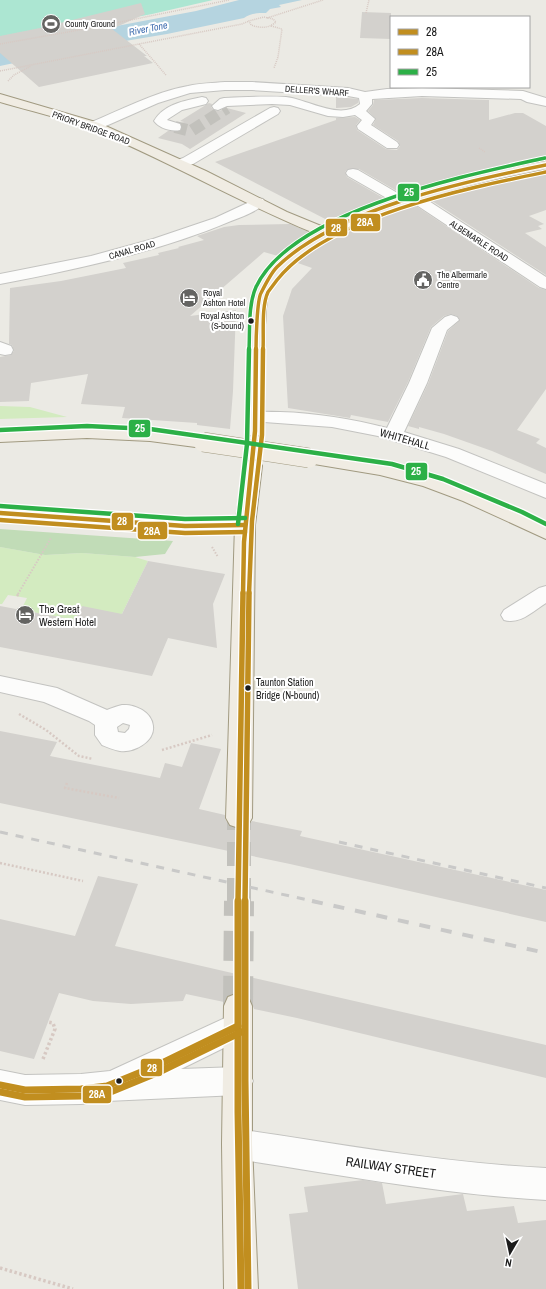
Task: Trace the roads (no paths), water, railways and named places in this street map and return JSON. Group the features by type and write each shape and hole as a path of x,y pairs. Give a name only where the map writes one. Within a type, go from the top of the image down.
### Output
{"main road":[{"name":"PRIORY BRIDGE ROAD","path":"0,98 94,126 180,164 282,215 326,233"},
{"path":"255,424 255,360 258,308 262,290 270,276 295,252 326,233 362,215 407,199 469,182 546,165"},
{"path":"0,437 87,433 150,436 203,442 391,471 440,485 519,518 546,532"},
{"path":"239,818 245,525 253,466"},
{"path":"238,1016 237,1144 241,1289"}],"street":[{"name":"DELLER'S WHARF","path":"94,126 154,100 178,92 202,88 252,86 348,92 365,96 387,93 422,92 523,95 531,99 546,102"},
{"path":"523,95 546,94"},
{"path":"175,127 166,125 160,121 163,115 203,100 230,98 294,102 319,112 332,114 357,111 364,108 366,104 365,96"},
{"path":"256,100 227,108 224,102 256,100"},
{"path":"180,164 274,111"},
{"path":"357,111 369,119 362,126 392,145"},
{"path":"205,136 222,141"},
{"name":"ALBEMARLE ROAD","path":"353,173 407,199 546,284"},
{"name":"CANAL ROAD","path":"0,279 97,260 142,247 226,219 258,202"},
{"path":"393,435 418,383 440,328 451,320"},
{"name":"WHITEHALL","path":"255,424 307,419 344,424 393,435 480,463 546,492"},
{"path":"0,513 61,516 184,526 245,525"},
{"path":"512,615 546,593"},
{"path":"0,684 49,694 97,715 108,722"},
{"path":"107,1086 156,1066 238,1016"},
{"path":"0,1085 25,1090 81,1089 107,1086 238,1081"},
{"name":"RAILWAY STREET","path":"237,1144 426,1173 511,1183 546,1184"}],"water":[{"name":"River Tone","path":"239,0 302,0 279,5 281,7 270,9 266,13 251,14 244,18 167,34 89,47 0,66 0,48 196,11"}],"tunnel":[{"path":"175,127 191,131 227,108"},
{"path":"239,818 239,901"},
{"path":"238,1006 239,901"}],"railway":[{"path":"0,832 317,902"},
{"path":"339,842 546,888"},
{"path":"312,901 546,953"}],"place":[{"name":"County Ground","path":"51,24"},
{"name":"The Albermarle Centre","path":"423,280"},
{"name":"Royal Ashton Hotel","path":"189,298"},
{"name":"Royal Ashton (S-bound)","path":"251,321"},
{"name":"The Great Western Hotel","path":"25,615"},
{"name":"Taunton Station Bridge (N-bound)","path":"248,688"}]}
